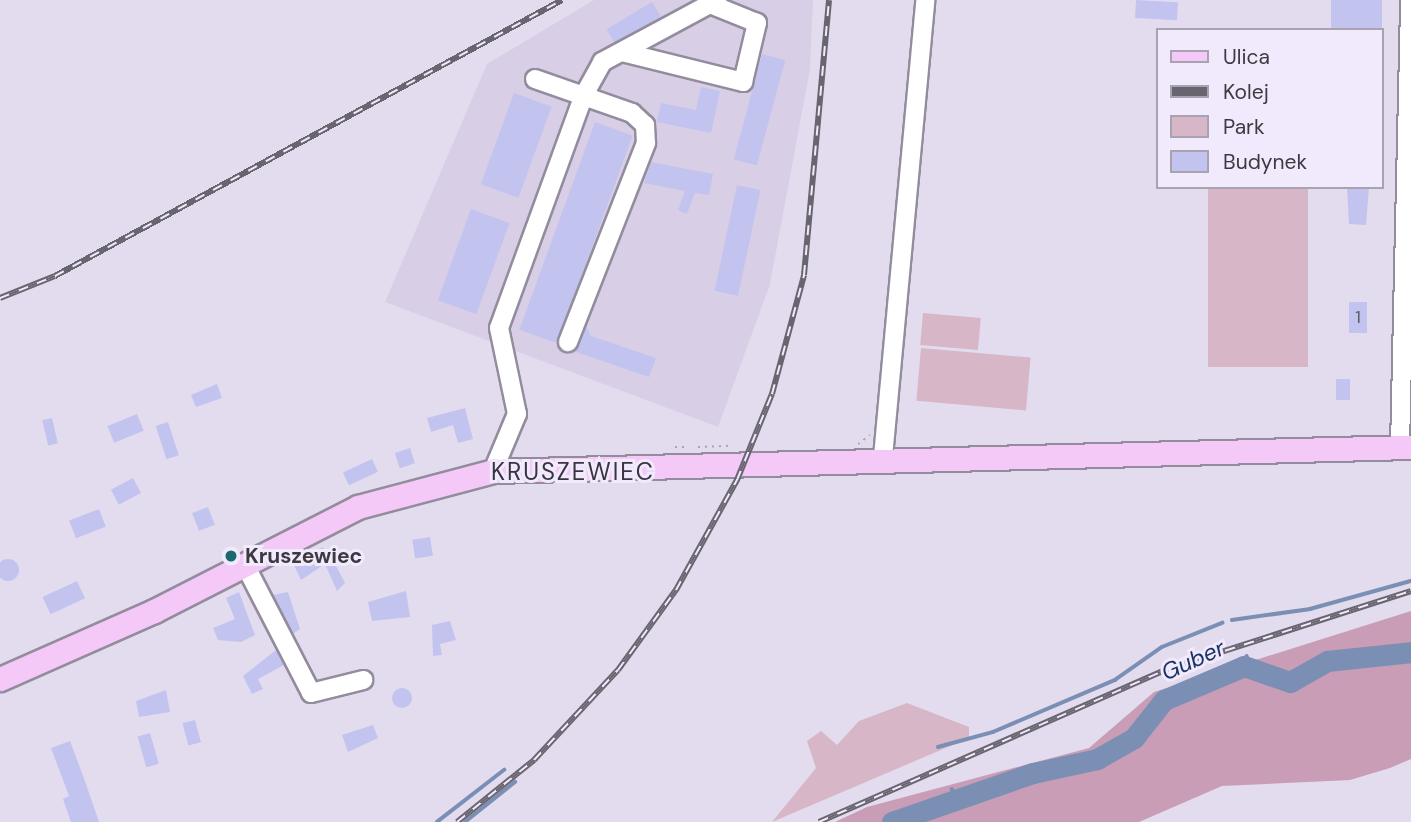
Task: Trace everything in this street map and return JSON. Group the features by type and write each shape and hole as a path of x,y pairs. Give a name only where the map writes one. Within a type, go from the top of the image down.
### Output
{"main road":[{"path":"0,678 390,495 493,471 883,457 1406,447"}],"street":[{"path":"883,457 925,0"},
{"path":"1406,447 1410,0"},
{"path":"493,471 517,414 499,328 584,95 602,62 716,3 757,23 743,82 622,52"},
{"path":"535,79 632,113 645,125 646,143 568,342"},
{"path":"244,563 311,693 363,680"}],"path":[{"path":"847,446 872,434 876,423"},
{"path":"675,447 742,449"}],"shaded area":[{"path":"594,0 813,0 810,69 770,284 718,427 385,302 487,64"},
{"path":"1411,611 1411,759 1390,768 1350,780 1222,786 1139,822 835,822 867,807 1089,748 1154,692"}],"green space":[{"path":"1208,189 1308,189 1308,367 1208,367"},
{"path":"923,313 981,318 978,350 920,345"},
{"path":"921,348 1031,358 1026,410 916,401"},
{"path":"907,703 969,727 969,738 772,822 816,768 807,741 821,731 837,745 859,721"}],"building":[{"path":"1136,0 1178,2 1177,20 1135,18"},
{"path":"1331,0 1382,0 1382,28 1331,28"},
{"path":"652,2 661,17 615,44 607,29"},
{"path":"762,54 785,60 757,165 734,159"},
{"path":"701,87 720,91 711,133 657,122 661,103 696,110"},
{"path":"514,93 552,107 518,198 481,184"},
{"path":"595,122 633,136 557,343 519,330"},
{"path":"651,162 713,174 709,195 695,193 687,214 678,210 685,191 644,183"},
{"path":"737,185 760,190 738,296 715,291"},
{"path":"1347,189 1369,189 1366,225 1349,224"},
{"path":"471,209 510,223 476,314 438,300"},
{"path":"1349,302 1367,302 1367,333 1349,333"},
{"path":"586,326 591,336 656,358 649,377 576,352"},
{"path":"1336,379 1350,379 1350,400 1336,400"},
{"path":"217,384 222,398 196,407 191,395"},
{"path":"465,408 473,439 458,443 453,425 431,432 427,418"},
{"path":"137,414 144,431 114,443 107,426"},
{"path":"52,418 58,443 48,446 42,420"},
{"path":"168,422 179,455 166,459 156,426"},
{"path":"410,448 415,463 400,468 395,453"},
{"path":"372,459 378,472 349,485 343,473"},
{"path":"133,478 141,493 119,505 111,490"},
{"path":"208,507 215,525 199,531 192,513"},
{"path":"99,509 106,527 76,538 69,520"},
{"path":"430,537 433,556 415,559 412,540"},
{"path":"323,547 330,562 301,580 293,563"},
{"path":"8,559 16,562 16,578 8,581 0,578 0,562"},
{"path":"334,562 345,583 337,591 325,564"},
{"path":"77,581 85,598 51,614 43,597"},
{"path":"406,591 410,617 372,621 368,602"},
{"path":"239,592 255,635 241,642 218,640 213,628 235,619 226,598"},
{"path":"288,592 300,629 293,634 273,595"},
{"path":"450,621 456,640 440,644 442,655 433,656 432,625"},
{"path":"276,650 284,665 258,679 263,689 252,694 243,676"},
{"path":"402,688 409,691 412,698 409,705 402,708 395,705 392,698 395,691"},
{"path":"166,690 170,712 139,717 136,701"},
{"path":"195,720 201,742 188,746 182,723"},
{"path":"373,725 378,738 348,752 342,735"},
{"path":"150,733 159,764 146,767 138,737"},
{"path":"70,741 99,822 71,822 63,799 69,796 51,748"}],"waterway":[{"path":"1232,620 1310,609 1411,581"},
{"path":"938,747 993,732 1115,680 1162,647 1222,623"},
{"name":"Guber","path":"892,822 1033,773 1097,759 1134,738 1164,700 1244,666 1290,682 1327,661 1411,652"},
{"path":"1247,656 1250,666"},
{"path":"437,822 504,770"},
{"path":"465,822 515,782"},
{"path":"952,789 960,800"}],"railway":[{"path":"0,298 55,276 562,0"},
{"path":"457,822 534,760 618,670 676,590 737,480 772,394 804,275 829,0"},
{"path":"819,822 1168,669 1411,591"}],"place":[{"name":"Kruszewiec","path":"231,556"}],"district":[{"name":"KRUSZEWIEC","path":"573,472"}]}
